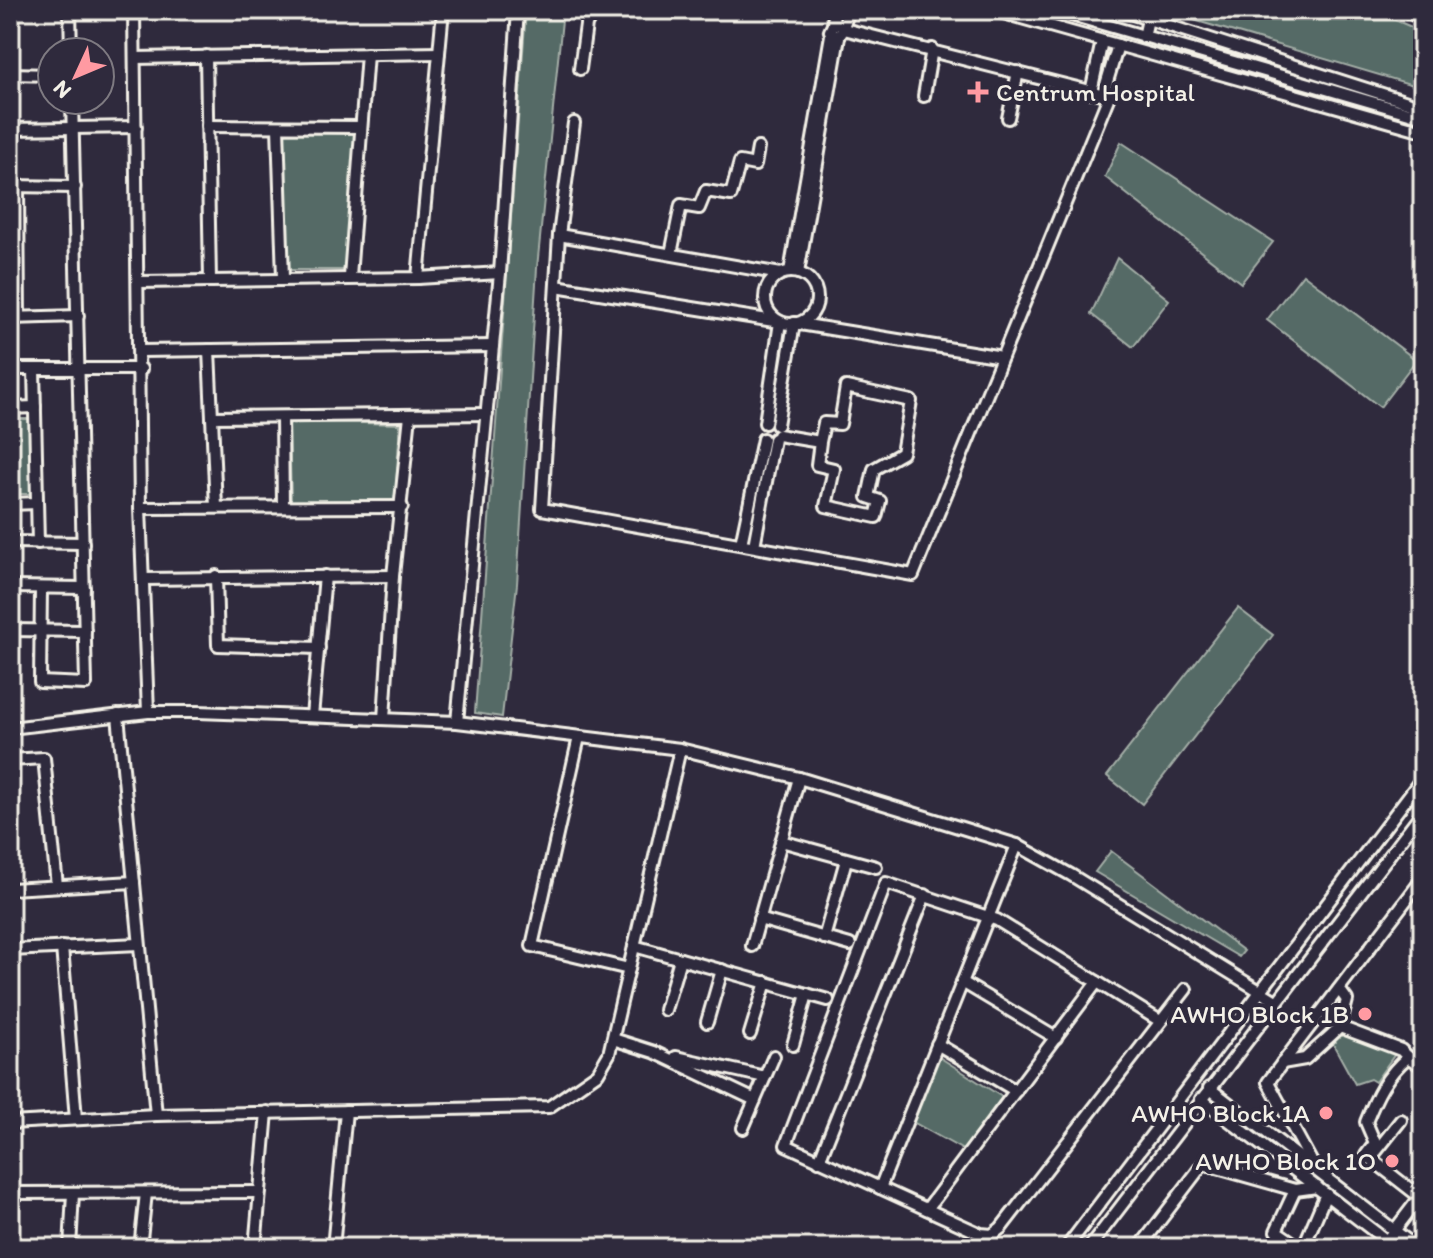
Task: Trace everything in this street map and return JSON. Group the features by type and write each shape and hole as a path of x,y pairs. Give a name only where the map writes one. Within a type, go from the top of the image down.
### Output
{"street":[{"path":"12,10 10,74 36,75"},
{"path":"70,10 71,36"},
{"path":"134,10 141,351 140,508 148,712"},
{"path":"418,278 443,10"},
{"path":"457,722 500,273 518,10"},
{"path":"580,69 586,25 594,10"},
{"path":"834,10 838,31"},
{"path":"780,322 768,310 765,294 768,286 790,273 838,31 849,10"},
{"path":"993,10 1423,131"},
{"path":"1054,10 1423,117"},
{"path":"1403,10 1423,19"},
{"path":"1122,29 1125,11 1149,14 1423,107"},
{"path":"1144,37 1149,14"},
{"path":"574,123 559,235 542,509 913,575 1109,96 932,49 838,31"},
{"path":"1091,92 1102,41"},
{"path":"1103,95 1118,45"},
{"path":"924,96 932,49"},
{"path":"135,58 439,53"},
{"path":"350,277 367,54"},
{"path":"206,56 210,280"},
{"path":"1008,118 1018,72"},
{"path":"41,588 40,682 86,684 73,116"},
{"path":"207,126 361,127"},
{"path":"10,129 136,127"},
{"path":"278,127 283,278"},
{"path":"671,254 681,205 699,208 706,191 731,195 740,162 755,165 758,148"},
{"path":"75,187 14,186 14,318 78,316"},
{"path":"559,235 790,273 813,283 817,301 810,316 794,323"},
{"path":"139,282 418,278 500,273"},
{"path":"556,286 1002,357"},
{"path":"780,322 765,423 760,430 820,442"},
{"path":"754,546 794,323"},
{"path":"141,351 493,346"},
{"path":"209,350 216,507"},
{"path":"10,369 141,369"},
{"path":"34,369 38,543"},
{"path":"846,387 911,401 902,453 874,469 868,497 880,501 876,517 826,506 834,469 817,465 820,442 824,423 840,424 846,387"},
{"path":"10,408 35,407"},
{"path":"212,417 487,414"},
{"path":"384,719 393,576 410,415"},
{"path":"282,417 283,507"},
{"path":"765,423 773,434"},
{"path":"741,544 773,434"},
{"path":"10,504 37,503"},
{"path":"140,508 402,507"},
{"path":"10,542 83,543"},
{"path":"216,576 218,645 319,648"},
{"path":"312,716 325,576"},
{"path":"145,579 393,576"},
{"path":"10,587 84,588"},
{"path":"10,630 85,631"},
{"path":"10,728 148,712 312,716 457,722 680,749 799,778 1017,845 1276,1001"},
{"path":"118,715 156,1115"},
{"path":"579,737 532,946 629,969"},
{"path":"10,1123 156,1115 549,1107 598,1073 609,1054 680,749"},
{"path":"10,760 44,758 57,886"},
{"path":"1066,1248 1423,777"},
{"path":"752,946 799,778"},
{"path":"1089,1248 1423,811"},
{"path":"781,841 876,867"},
{"path":"880,1188 1017,845"},
{"path":"824,938 846,860"},
{"path":"1316,1170 1268,1082 1423,878"},
{"path":"10,889 134,882"},
{"path":"1160,1021 988,917 891,882 883,886 785,1141 789,1147 819,1161 981,1234 992,1235 1001,1228 1186,989"},
{"path":"819,1161 925,895"},
{"path":"759,919 850,945"},
{"path":"10,950 139,944"},
{"path":"634,946 828,1000"},
{"path":"62,947 76,1119"},
{"path":"665,1010 680,959"},
{"path":"707,1022 722,970"},
{"path":"750,1034 766,982"},
{"path":"962,982 1056,1038"},
{"path":"927,1209 1097,982"},
{"path":"1282,1063 1305,1059 1340,1027 1347,1000 1339,989"},
{"path":"793,1045 807,994"},
{"path":"1340,1027 1401,1050 1423,1067"},
{"path":"613,1039 654,1052 765,1077"},
{"path":"937,1044 1016,1091"},
{"path":"654,1052 755,1100"},
{"path":"743,1128 774,1056"},
{"path":"1387,1240 1422,1195 1366,1155 1375,1143 1366,1122 1380,1089 1408,1057"},
{"path":"1209,1088 1316,1170 1396,1248"},
{"path":"1201,1099 1387,1240 1417,1248"},
{"path":"333,1248 346,1111"},
{"path":"255,1248 267,1112"},
{"path":"1370,1159 1401,1120"},
{"path":"1139,1248 1203,1164 1295,1190 1321,1190"},
{"path":"1295,1190 1276,1231 1302,1248 1321,1190"},
{"path":"10,1193 259,1192"},
{"path":"70,1248 73,1193"},
{"path":"140,1248 146,1193"}],"green space":[{"path":"526,10 563,10 537,268 517,584 502,717 475,713"},
{"path":"1160,10 1372,10 1423,32 1423,88"},
{"path":"356,131 347,270 289,270 284,134"},
{"path":"1121,142 1273,242 1241,283 1105,177"},
{"path":"1117,258 1169,300 1133,347 1091,314"},
{"path":"1303,274 1416,360 1380,407 1267,320"},
{"path":"10,419 32,419 34,494 10,494"},
{"path":"289,421 400,424 395,500 291,501"},
{"path":"1238,608 1273,635 1142,804 1107,776"},
{"path":"1111,851 1244,951 1239,957 1095,872"},
{"path":"1343,1033 1395,1054 1375,1082 1370,1079 1355,1084 1333,1044"},
{"path":"939,1057 1002,1097 965,1151 913,1122"}],"place":[{"name":"Centrum Hospital","path":"978,92"},
{"name":"AWHO Block 1B","path":"1365,1014"},
{"name":"AWHO Block 1A","path":"1326,1113"},
{"name":"AWHO Block 1O","path":"1392,1161"}]}
